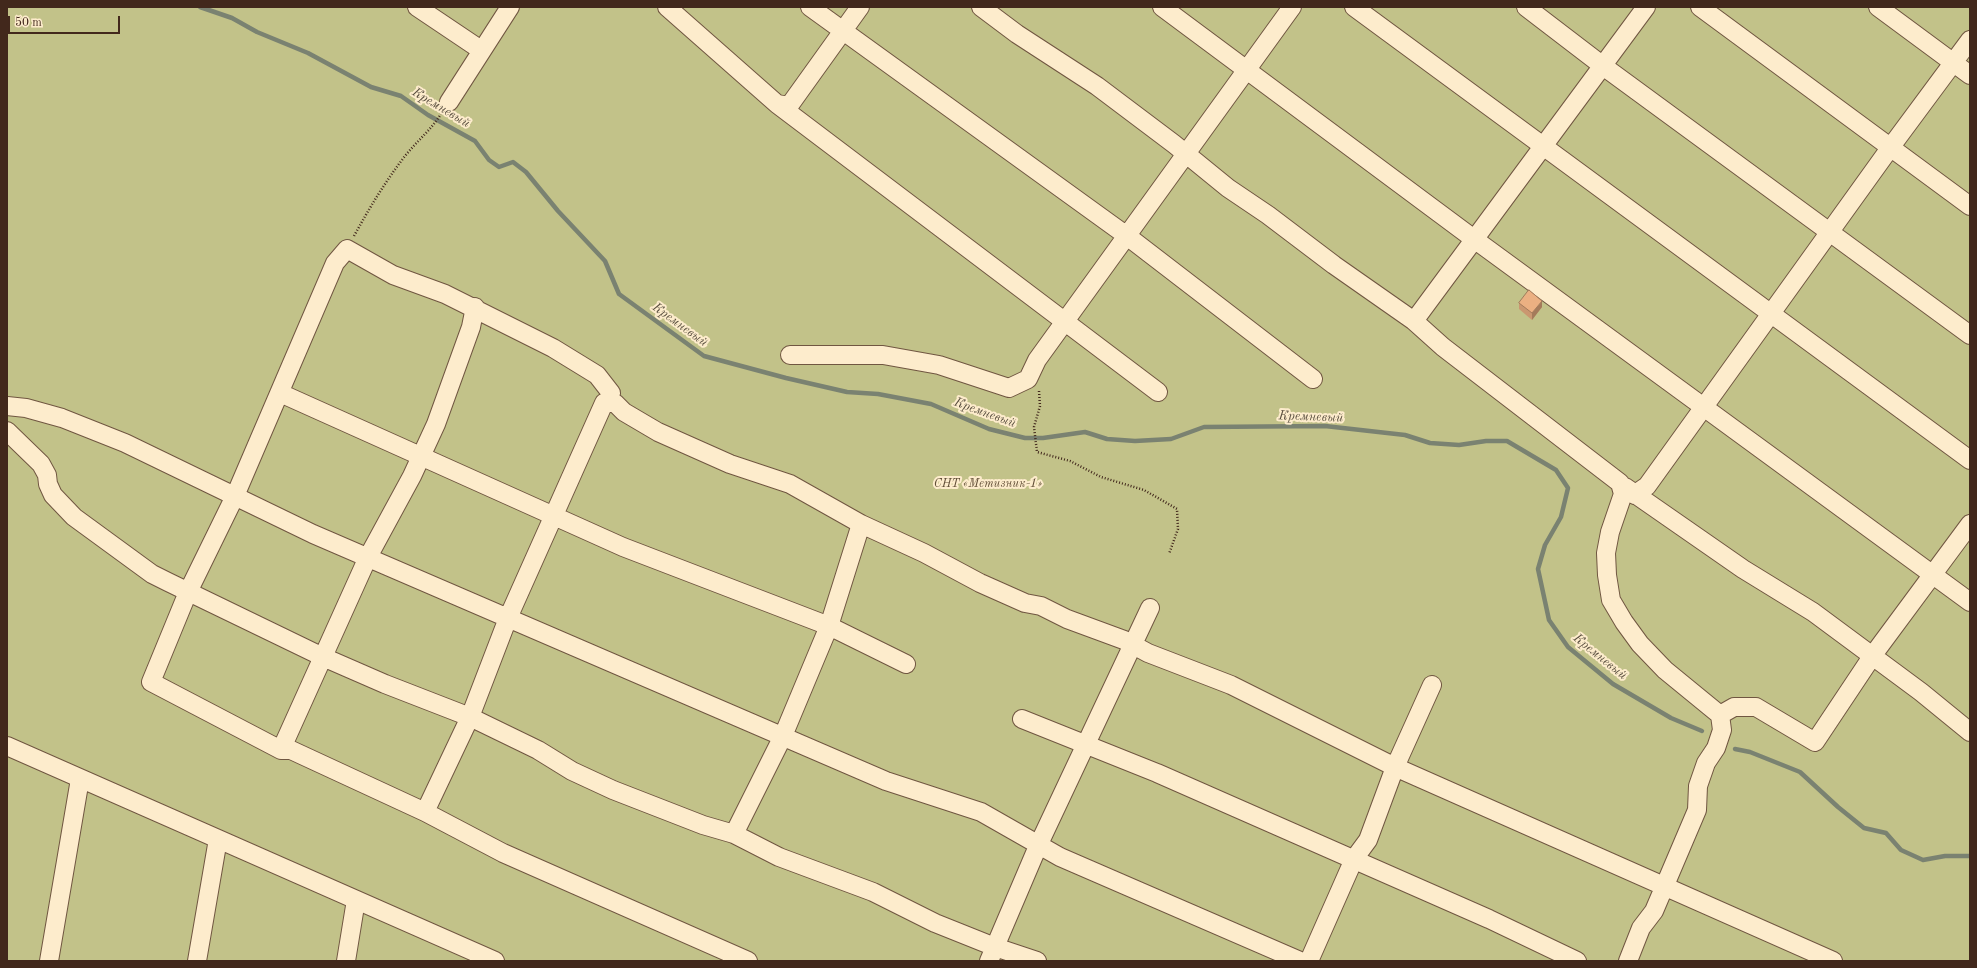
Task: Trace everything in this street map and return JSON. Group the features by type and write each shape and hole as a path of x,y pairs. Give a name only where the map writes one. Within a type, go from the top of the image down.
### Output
{"lane":[{"path":"417,7 481,50"},
{"path":"449,102 510,7"},
{"path":"667,7 777,104 1158,392"},
{"path":"810,7 1127,236 1313,379"},
{"path":"777,104 789,106 860,7"},
{"path":"981,7 1070,70 1097,86 1228,188 1268,215 1334,265 1414,321 1443,347 1634,495 1743,569 1813,612 1873,655 1970,732"},
{"path":"1162,7 1474,239 1970,602"},
{"path":"790,356 883,354 939,365 1009,388 1028,379 1037,360 1066,323 1185,153 1292,7"},
{"path":"1354,7 1970,460"},
{"path":"1526,7 1603,66 1970,335"},
{"path":"1414,321 1646,7"},
{"path":"1700,7 1970,206"},
{"path":"1878,7 1970,75"},
{"path":"1634,495 1647,486 1704,408 1770,313 1970,40"},
{"path":"611,393 597,375 553,348 474,307 445,294 393,275 346,249 335,263 235,496 188,592 151,682 281,750 291,750 425,812 503,853 748,961"},
{"path":"281,750 368,557 421,457 436,424 472,327 474,307"},
{"path":"280,393 352,424 421,457 623,547 828,626 906,664"},
{"path":"425,812 470,717 508,618 604,403 615,403 624,412 672,439 730,464 790,484 861,524 924,553 962,575 1024,603 1041,606 1132,644 1148,653 1231,685 1395,767 1833,961"},
{"path":"7,406 26,408 62,418 96,431 313,534 886,781 981,812 1038,846 1300,961"},
{"path":"7,431 41,464 47,476 48,484 53,495 74,517 152,574 385,684 470,717 538,750 572,771 613,790 702,825 734,834 780,857 873,892 992,954 1037,961"},
{"path":"1620,483 1623,494 1610,532 1606,553 1607,575 1611,600 1624,622 1650,655 1665,670 1720,715 1722,730 1716,748 1706,763 1698,786 1697,810 1654,911 1641,928 1628,961"},
{"path":"734,834 783,736 828,626 861,524"},
{"path":"1720,715 1734,707 1756,707 1815,742 1873,655 1970,524"},
{"path":"992,954 1038,846 1150,608"},
{"path":"1309,961 1354,859 1368,840 1395,767 1432,685"},
{"path":"1022,719 1157,773 1354,859 1577,961"},
{"path":"7,746 495,961"},
{"path":"49,961 80,779"},
{"path":"197,961 218,839"},
{"path":"346,961 356,900"}],"path":[{"path":"346,249 382,186 419,140 433,127 449,102"},
{"path":"1038,386 1040,406 1034,427 1037,452 1070,461 1101,476 1144,490 1177,509 1178,529 1169,554"}],"green space":[{"name":"СНТ «Метизник-1»","path":"7,7 1970,7 1970,961 7,961"}],"building":[{"path":"1529,290 1542,301 1532,313 1519,303"}],"waterway":[{"name":"Кремневый","path":"200,7 232,18 257,32 308,53 371,87 401,96 428,115 475,141 489,160 499,167 513,162 526,172 558,211 605,261 619,294 704,356 786,378 847,392 878,394 931,404 989,429 1025,438 1043,438 1085,432 1107,439 1135,441 1171,439 1204,427 1325,426 1405,435 1430,443 1459,445 1486,441 1507,441 1556,470 1568,488 1561,517 1545,545 1538,569 1549,620 1568,647 1613,684 1671,718 1702,731"},
{"name":"Кремневый","path":"1735,749 1750,752 1800,772 1838,807 1864,828 1886,833 1901,850 1923,860 1945,856 1970,856"}]}
